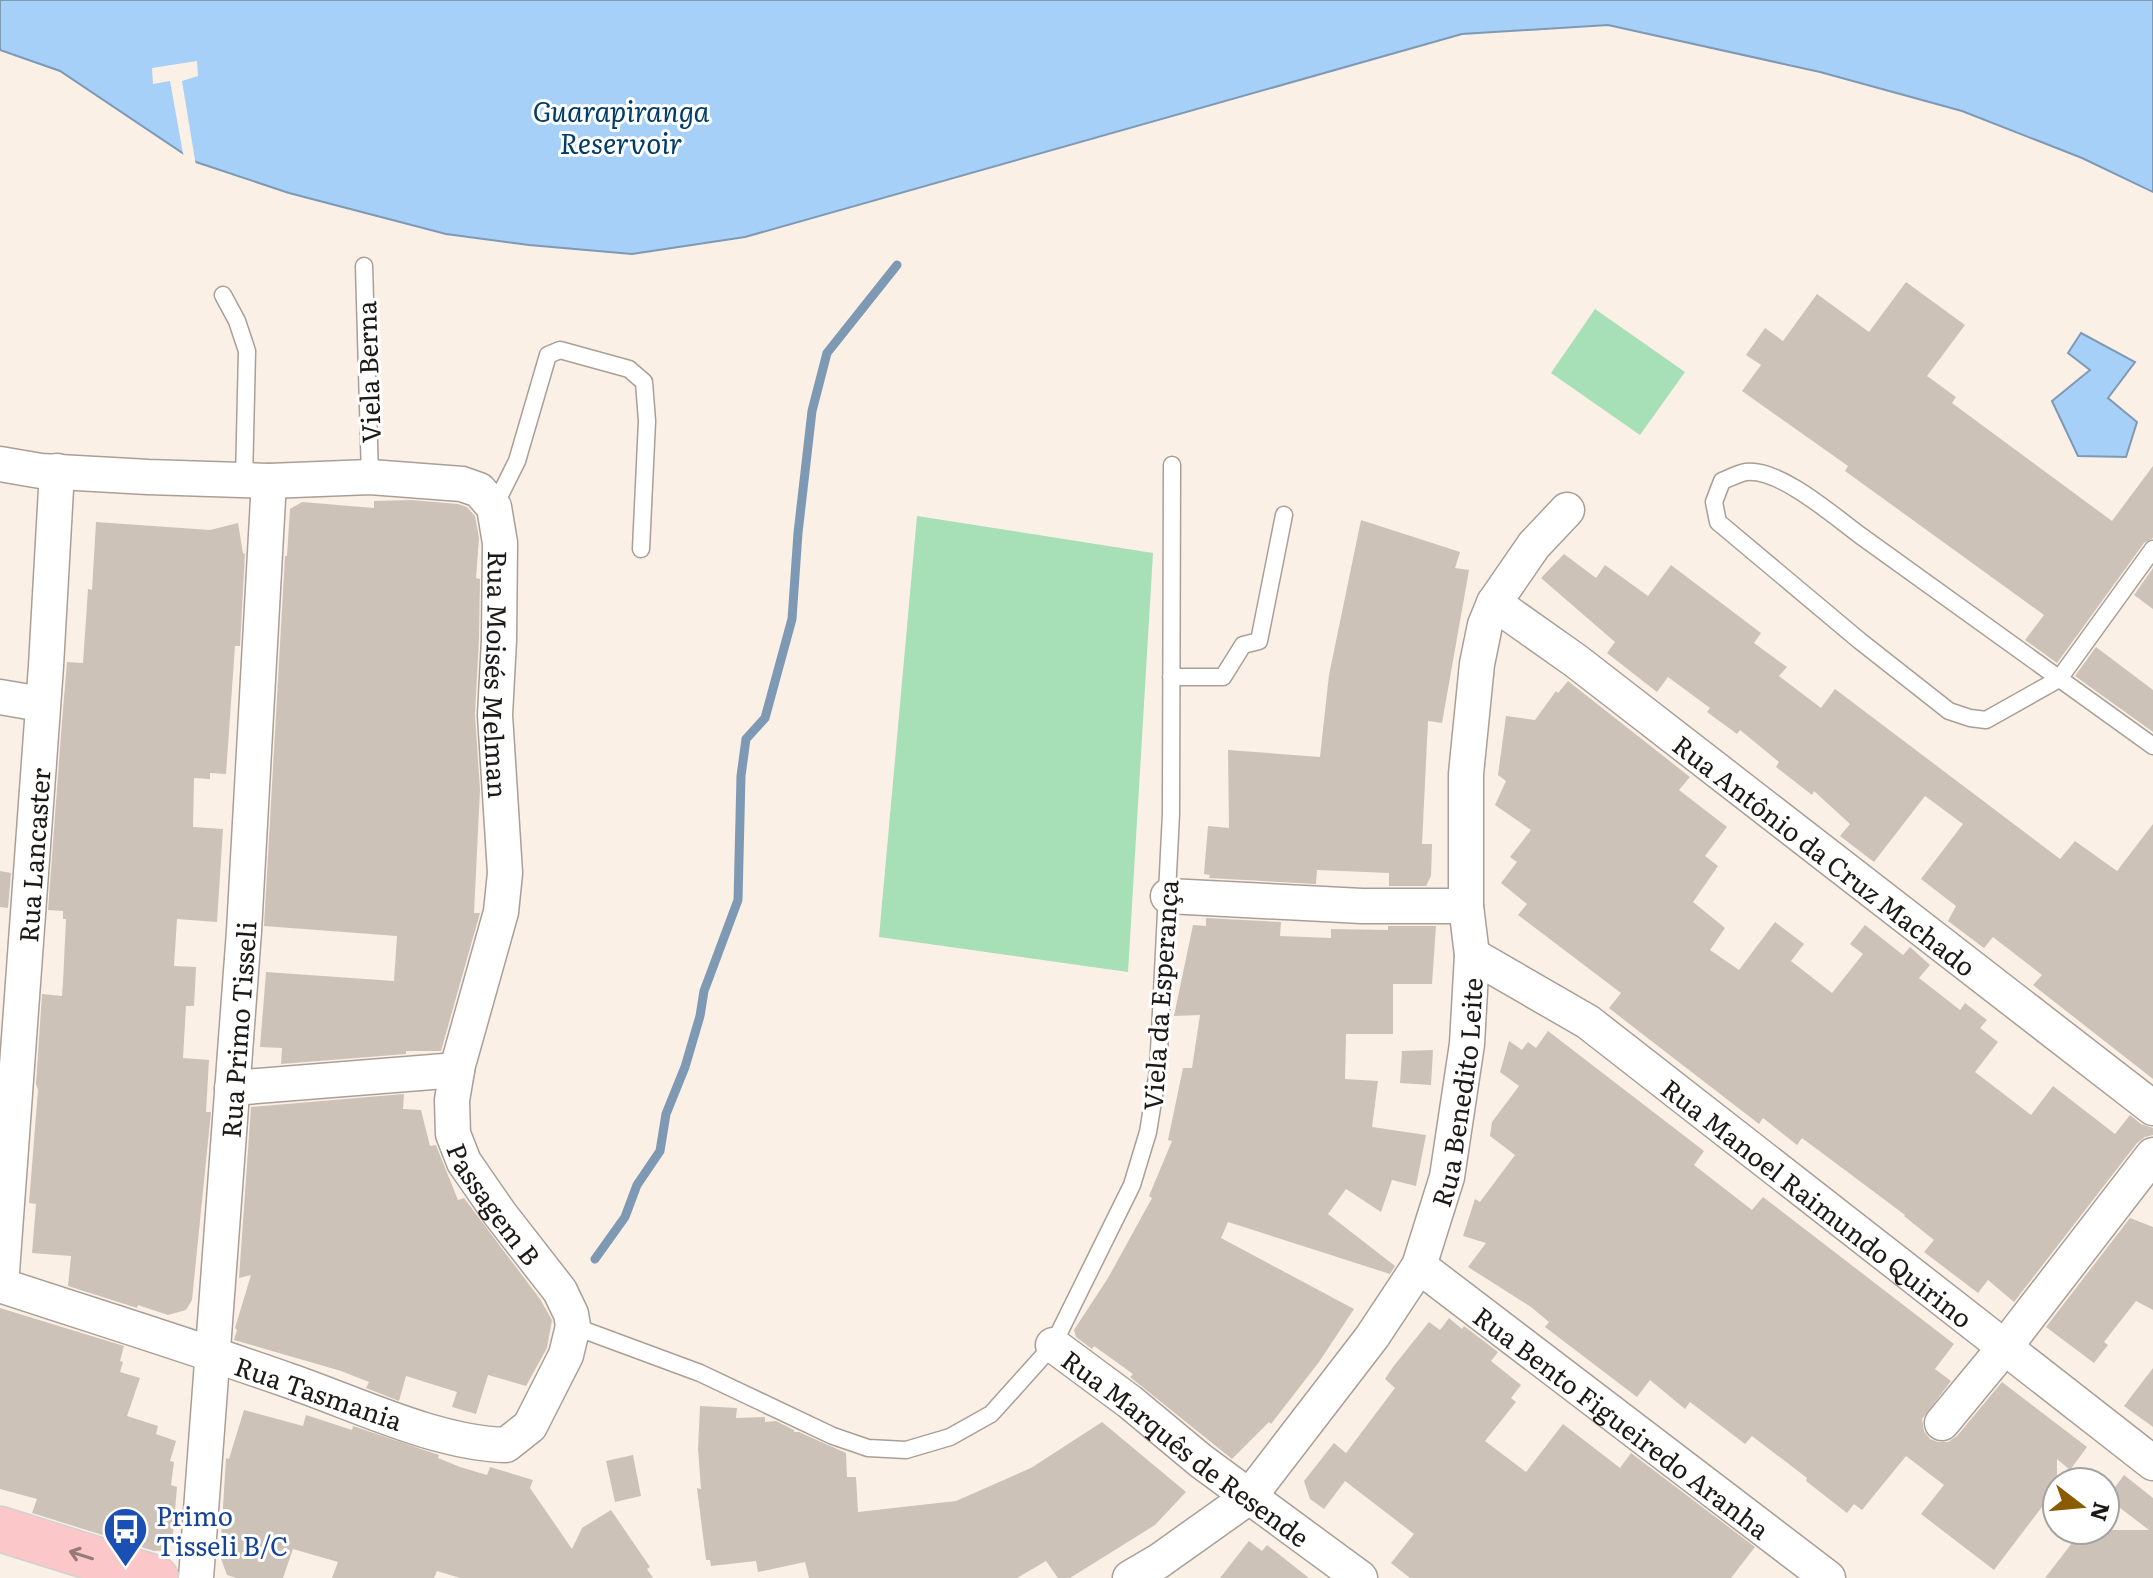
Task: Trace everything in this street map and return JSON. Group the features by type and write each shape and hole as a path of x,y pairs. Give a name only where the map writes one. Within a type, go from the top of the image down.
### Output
{"main road":[{"path":"0,1529 156,1578"}],"street":[{"path":"0,464 57,471 256,481 370,477 462,484 479,490 494,507"},
{"name":"Rua Lancaster","path":"1,1286 8,1050 46,666 57,471"},
{"name":"Rua Primo Tisseli","path":"196,1578 245,915 256,481"},
{"name":"Rua Moisés Melman","path":"457,1070 501,912 505,873 495,715 500,543 494,507"},
{"name":"Rua Benedito Leite","path":"1130,1578 1249,1497 1372,1337 1419,1266 1447,1177 1467,1044 1472,955 1466,906 1466,774 1477,664 1485,625 1494,603 1534,545 1567,510"},
{"name":"Rua Antônio da Cruz Machado","path":"1494,603 1565,653 2153,1108"},
{"path":"0,697 41,704"},
{"path":"1168,896 1362,906 1466,906"},
{"name":"Rua Manoel Raimundo Quirino","path":"1472,955 1588,1022 2153,1463"},
{"path":"232,1088 457,1070"},
{"name":"Passagem B","path":"457,1070 452,1100 453,1134 464,1162 493,1216 560,1291 573,1326"},
{"path":"1942,1423 2153,1155"},
{"name":"Rua Bento Figueiredo Aranha","path":"1419,1266 1828,1578"},
{"name":"Rua Tasmania","path":"1,1286 415,1425 460,1439 506,1445 530,1426 566,1355 573,1326"},
{"name":"Rua Marquês de Resende","path":"1053,1345 1249,1497 1360,1578"}],"lane":[{"name":"Viela Berna","path":"364,266 370,477"},
{"path":"223,295 237,321 247,351 256,481"},
{"path":"494,507 517,461 548,355 560,350 629,369 644,382 647,421 641,549"},
{"name":"Viela da Esperança","path":"573,1326 700,1373 833,1436 868,1448 906,1450 950,1437 991,1414 1053,1345 1132,1185 1148,1132 1158,1071 1168,896 1174,556 1172,465"},
{"path":"2153,549 2059,679 1986,720 1949,711 1860,641 1718,522 1714,502 1722,481 1747,472 1767,475 1799,491 2059,679 2153,746"},
{"path":"1171,677 1223,677 1243,645 1259,641 1284,515"}],"green space":[{"path":"1595,309 1685,372 1640,435 1551,373"},
{"path":"917,516 1153,553 1128,972 879,937"}],"water":[{"name":"Guarapiranga Reservoir","path":"0,0 2153,0 2153,192 2082,158 1962,111 1820,72 1608,25 1462,34 745,237 632,254 529,245 446,234 289,193 196,162 60,71 0,50"},
{"path":"2081,333 2135,362 2108,398 2137,422 2126,457 2078,456 2052,401 2090,370 2068,353"}],"pier":[{"path":"197,61 198,76 182,81 196,166 184,159 170,81 153,84 152,68"}],"building":[{"path":"1906,282 1965,325 1927,376 1956,397 1952,403 2112,521 2153,466 2153,538 2144,543 2057,663 2025,640 2044,615 1845,471 1848,466 1742,391 1761,365 1746,355 1765,328 1783,341 1817,294 1869,332"},
{"path":"411,500 467,507 475,516 479,538 475,714 480,790 474,913 480,913 441,1051 406,1051 406,1054 281,1064 282,1048 260,1047 266,972 394,981 397,936 264,926 290,509 302,502 374,508 374,501"},
{"path":"1361,520 1460,552 1455,568 1469,570 1442,723 1428,721 1422,844 1432,844 1431,876 1426,886 1389,886 1389,873 1317,870 1316,884 1209,878 1210,875 1204,874 1208,826 1229,828 1228,750 1320,757 1329,675"},
{"path":"96,522 210,530 238,523 245,554 240,646 235,646 226,774 210,773 210,779 194,778 193,827 223,829 217,922 177,919 174,966 196,967 194,1006 186,1006 183,1058 209,1060 206,1112 211,1112 192,1300 186,1310 168,1315 68,1286 71,1256 32,1253 36,1204 29,1203 42,994 62,996 63,982 66,919 63,919 63,911 48,910 67,662 83,663"},
{"path":"1564,554 1596,578 1605,565 1648,596 1671,565 1761,633 1754,643 1787,667 1779,676 1821,708 1835,689 2060,859 2075,841 2117,871 2153,824 2153,1079 2033,985 2042,975 1993,937 1984,948 1948,921 1956,906 1921,879 1963,824 1925,796 1874,862 1840,836 1850,824 1814,791 1812,795 1776,767 1779,762 1740,730 1737,734 1707,712 1710,708 1668,677 1657,692 1607,653 1615,642 1541,578"},
{"path":"2153,568 2153,609 2134,595"},
{"path":"2096,647 2153,690 2153,732 2075,676"},
{"path":"1568,681 1690,777 1679,790 1727,827 1705,856 1718,866 1693,902 1725,928 1710,950 1739,970 1775,922 1804,944 1791,961 1832,993 1863,954 1850,944 1865,925 1903,955 1910,947 1930,965 1919,978 1960,1010 1965,1003 1987,1020 1980,1028 1998,1042 1975,1072 2031,1115 2053,1086 2115,1134 2130,1115 2141,1124 2153,1128 2153,1135 2137,1143 2014,1302 1988,1280 1978,1293 1924,1252 1934,1240 1905,1215 1802,1138 1797,1145 1763,1118 1759,1124 1632,1026 1609,1008 1621,993 1518,915 1527,904 1501,883 1517,862 1510,857 1531,830 1495,805 1506,781 1498,775 1506,716 1535,720 1556,691 1558,693"},
{"path":"0,871 11,873 8,908 0,907"},
{"path":"1206,918 1281,922 1280,936 1331,938 1331,929 1388,930 1388,926 1436,926 1432,984 1393,984 1393,1034 1346,1034 1345,1079 1378,1081 1372,1127 1426,1135 1416,1186 1392,1180 1381,1212 1346,1189 1328,1214 1395,1266 1390,1274 1228,1222 1221,1238 1354,1309 1319,1362 1271,1424 1269,1422 1232,1459 1130,1377 1133,1374 1076,1337 1074,1330 1108,1278 1152,1198 1149,1196 1172,1141 1168,1140 1183,1068 1192,1068 1200,1015 1174,1016 1193,925 1206,926"},
{"path":"1548,1031 1704,1151 1694,1165 1752,1210 1763,1197 1954,1344 1935,1369 1951,1381 1922,1419 1924,1431 1930,1439 1948,1442 1957,1436 2002,1382 2087,1447 2073,1466 2065,1466 2057,1459 2057,1466 2041,1466 2041,1508 1994,1570 1921,1514 1944,1485 1906,1456 1862,1510 1854,1504 1847,1513 1752,1436 1745,1444 1690,1402 1685,1409 1650,1380 1637,1397 1545,1327 1549,1322 1531,1307 1468,1267 1486,1243 1463,1236 1475,1199 1480,1202 1515,1155 1490,1136 1492,1122 1519,1086 1500,1072 1509,1041 1522,1050 1528,1042 1536,1048"},
{"path":"1433,1050 1431,1085 1400,1083 1402,1051"},
{"path":"404,1094 403,1109 421,1110 430,1146 436,1145 458,1200 464,1198 540,1299 552,1320 547,1348 526,1386 488,1375 476,1414 452,1407 457,1392 406,1376 399,1401 366,1388 369,1382 341,1371 234,1340 251,1275 239,1278 251,1107"},
{"path":"2130,1218 2153,1227 2153,1310 2136,1301 2104,1342 2108,1345 2094,1363 2046,1327"},
{"path":"0,1308 124,1346 120,1372 140,1378 127,1416 158,1426 156,1434 176,1441 170,1461 174,1462 171,1485 177,1487 173,1534 167,1550 154,1551 32,1513 37,1499 0,1489"},
{"path":"1449,1318 1498,1352 1491,1361 1521,1385 1511,1398 1516,1402 1485,1441 1526,1472 1563,1424 1620,1468 1631,1453 1755,1547 1731,1578 1410,1578 1391,1563 1414,1534 1345,1481 1324,1509 1310,1499 1304,1481 1334,1443 1346,1453 1395,1388 1385,1379 1393,1367 1429,1322 1440,1330"},
{"path":"2153,1368 2153,1427 2124,1406"},
{"path":"700,1406 737,1408 736,1418 765,1417 765,1422 776,1421 794,1432 846,1453 847,1477 856,1477 858,1512 956,1501 1031,1468 1102,1422 1186,1492 1155,1525 1070,1578 1058,1578 1046,1561 1017,1578 809,1578 805,1562 758,1572 756,1561 711,1566 710,1560 706,1560 697,1488 701,1489 698,1449"},
{"path":"244,1410 303,1426 306,1415 352,1430 353,1426 439,1455 438,1458 460,1467 487,1475 490,1467 533,1480 530,1488 572,1549 582,1528 611,1510 650,1567 647,1569 653,1578 460,1578 437,1571 434,1578 332,1578 338,1562 293,1549 283,1578 236,1578 227,1575 220,1556 226,1458 229,1459"},
{"path":"633,1455 641,1496 615,1502 606,1461"},
{"path":"2124,1475 2153,1498 2153,1578 2045,1578 2070,1546 2121,1546 2121,1530 2149,1530 2121,1509 2121,1479"},
{"path":"1249,1541 1262,1551 1267,1545 1309,1578 1220,1578"}],"waterway":[{"path":"595,1259 625,1217 637,1185 660,1151 666,1114 685,1067 704,991 738,900 741,776 746,739 765,718 792,619 812,411 827,353 897,265"}],"place":[{"name":"Primo Tisseli B/C","path":"125,1568"}]}
